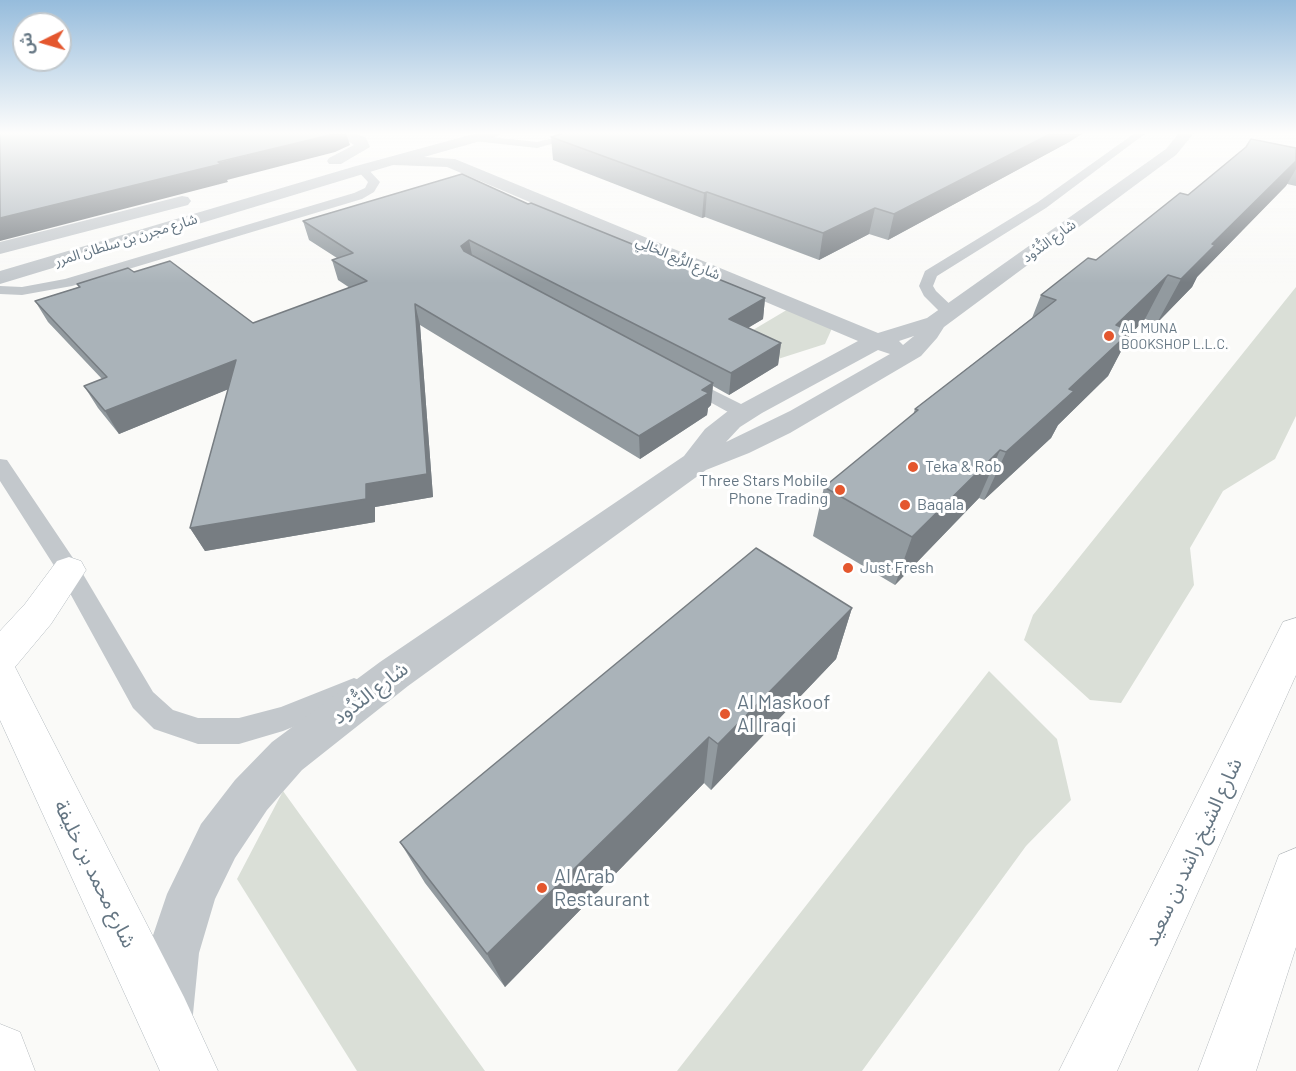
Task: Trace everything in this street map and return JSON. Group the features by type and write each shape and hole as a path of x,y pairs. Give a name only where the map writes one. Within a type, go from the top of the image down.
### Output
{"main road":[{"path":"0,657 38,614 69,570"},
{"name":"شارع الشيخ راشد بن سعيد","path":"1088,1071 1295,639"},
{"name":"شارع محمد بن خليفة","path":"0,677 165,1016 189,1071"},
{"path":"1227,1071 1296,872"},
{"path":"0,1052 6,1071"}],"street":[{"name":"شارع مجرن بن سلطان المرر","path":"0,278 315,183"},
{"name":"شارع الرُّبع الخالِي","path":"529,183 908,353"},
{"name":"شارع النُّدُود","path":"165,1016 173,953 192,894 218,842 251,795 287,756 394,674 695,463 767,435 818,408 908,353 927,338 943,318 1128,183"},
{"name":"شارع مجرن بن سلطان المرر","path":"0,248 196,197"},
{"path":"0,255 22,242"},
{"path":"0,263 13,267 41,265"},
{"name":"شارع النُّدُود","path":"695,463 713,437 744,413 827,367 909,329 943,318"}],"lane":[{"path":"0,290 22,291 54,286 358,196 370,190 374,183"},
{"path":"943,318 926,286 930,274 1042,205 1072,183"},
{"path":"671,373 744,413"},
{"path":"0,465 69,570 143,699 164,720 198,731 239,731 283,719 394,674"}],"shaded area":[{"path":"1296,287 1296,416 1275,459 1223,491 1190,548 1194,585 1121,703 1090,700 1024,640 1033,615"},
{"path":"790,308 833,326 825,344 778,359 711,355"},
{"path":"989,671 1057,739 1071,800 1026,846 862,1071 677,1071"},
{"path":"283,791 485,1071 357,1071 237,879"}],"building":[{"path":"0,183 143,183 0,218"},
{"path":"432,183 482,183 528,204 531,203 765,298 729,319 781,343 731,373 469,240 461,246 464,251 713,383 702,390 709,393 639,436 415,304 427,474 366,484 366,499 190,528 236,360 105,411 84,386 107,377 35,301 80,287 77,284 128,268 134,272 170,261 253,323 367,281 332,260 353,253 303,221"},
{"path":"677,183 955,183 894,214 875,208 823,233 707,192 704,193"},
{"path":"1203,183 1274,183 1212,244 1215,245 1181,279 1168,275 1116,325 1131,331 1069,389 1074,391 1006,452 1000,450 912,537 824,487 918,410 915,409 1056,300 1041,295 1088,258 1096,260 1180,193 1188,195"},
{"path":"756,548 852,608 718,744 709,737 487,954 400,842"}],"place":[{"name":"AL MUNA BOOKSHOP L.L.C.","path":"1109,336"},
{"name":"Teka & Rob","path":"913,467"},
{"name":"Three Stars Mobile Phone Trading","path":"840,490"},
{"name":"Baqala","path":"905,505"},
{"name":"Just Fresh","path":"848,568"},
{"name":"Al Maskoof Al Iraqi","path":"725,714"},
{"name":"Al Arab Restaurant","path":"542,888"}]}
